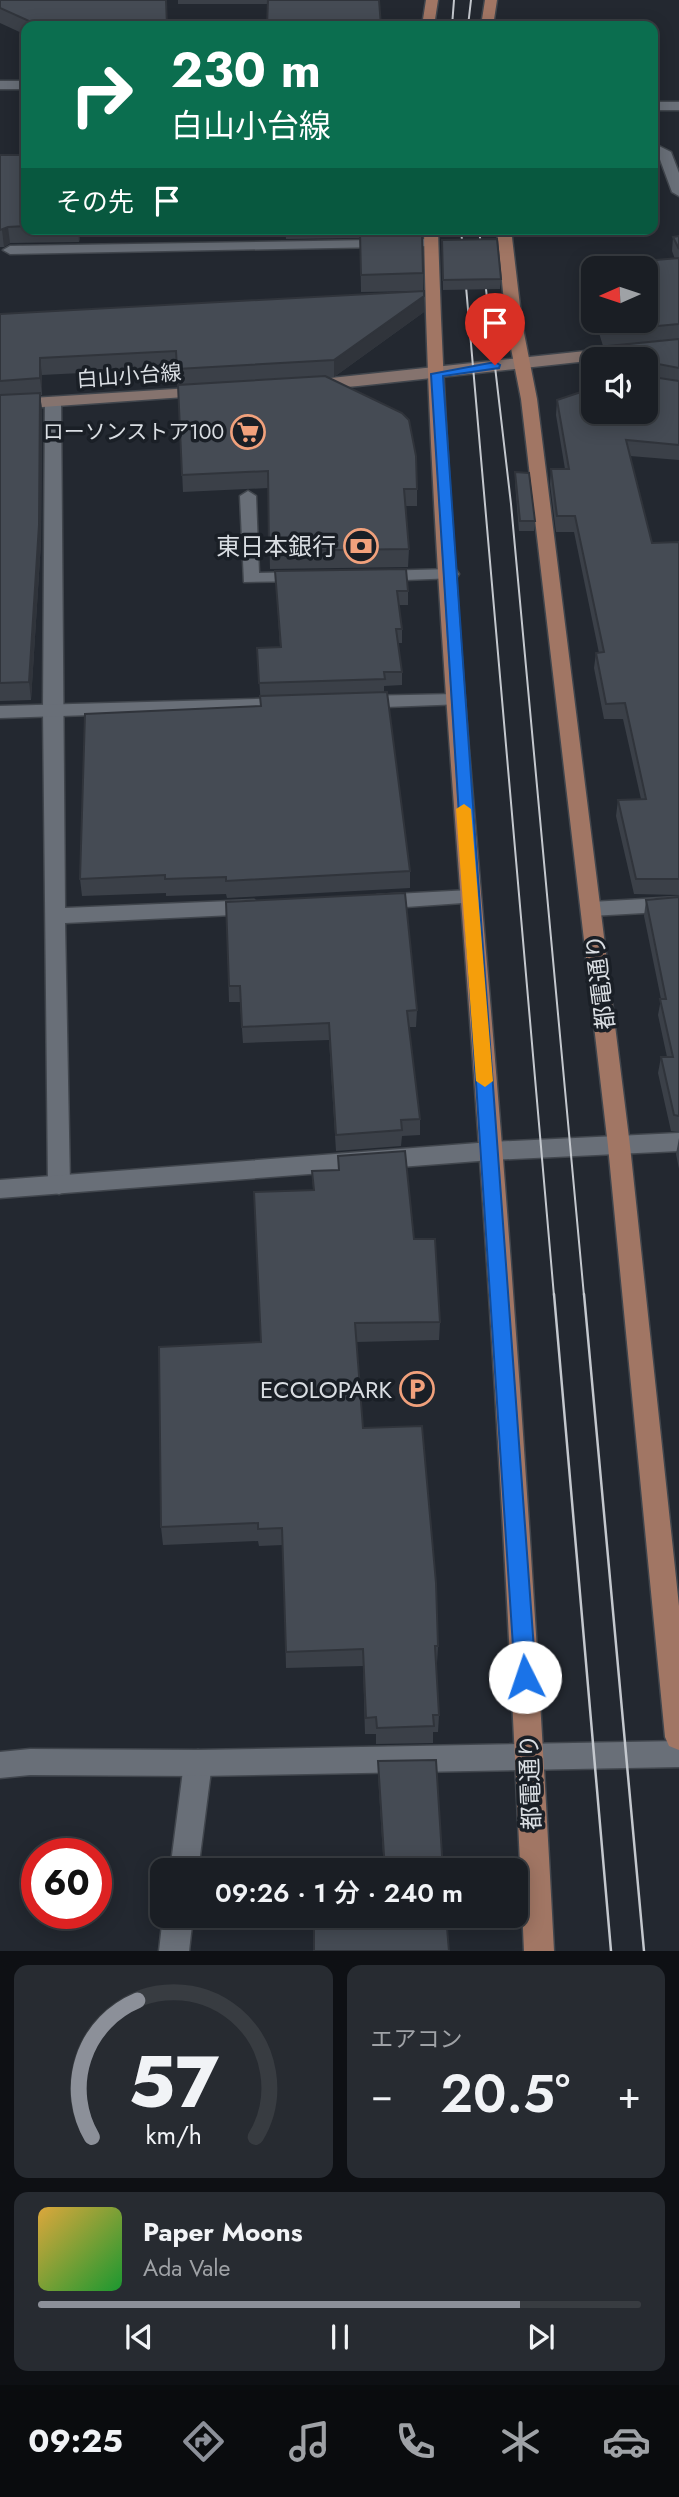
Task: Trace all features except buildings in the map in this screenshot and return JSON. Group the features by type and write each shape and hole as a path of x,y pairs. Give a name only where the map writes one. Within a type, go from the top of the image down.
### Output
{"main road":[{"path":"429,21 432,0"},
{"path":"489,21 491,0"},
{"name":"都電通り","path":"505,235 514,323 523,362 619,1146 679,1737"},
{"name":"都電通り","path":"431,236 456,700 491,1151 539,1951"},
{"path":"658,349 679,346"},
{"path":"289,387 581,357"},
{"name":"白山小台線","path":"0,405 220,391"}],"street":[{"path":"0,85 21,85"},
{"path":"658,106 679,106"},
{"path":"658,149 664,152 679,192"},
{"path":"151,248 152,235"},
{"path":"10,250 151,248 431,236"},
{"path":"52,402 52,710 59,1185"},
{"path":"248,496 250,578 330,576"},
{"path":"356,576 450,574"},
{"path":"337,703 456,700"},
{"path":"0,712 310,704"},
{"path":"357,903 470,897"},
{"path":"591,909 679,904"},
{"path":"57,916 275,906"},
{"path":"0,1189 491,1151 679,1142"},
{"path":"0,1765 30,1762 198,1763 679,1754"},
{"path":"186,1858 198,1763"},
{"path":"174,1951 177,1928"}],"tram line":[{"path":"452,21 454,0"},
{"path":"469,21 471,0"},
{"path":"462,235 554,1296"},
{"path":"480,235 511,504 584,1296"},
{"path":"554,1294 611,1951"},
{"path":"584,1294 644,1951"}],"slow traffic":[{"path":"464,809 485,1081"}],"place":[{"name":"ローソンストア100","path":"248,432"},
{"name":"東日本銀行","path":"361,546"},
{"name":"ECOLOPARK","path":"417,1389"}],"route":[{"path":"495,365 437,374 456,700 491,1151 525,1677"}]}
